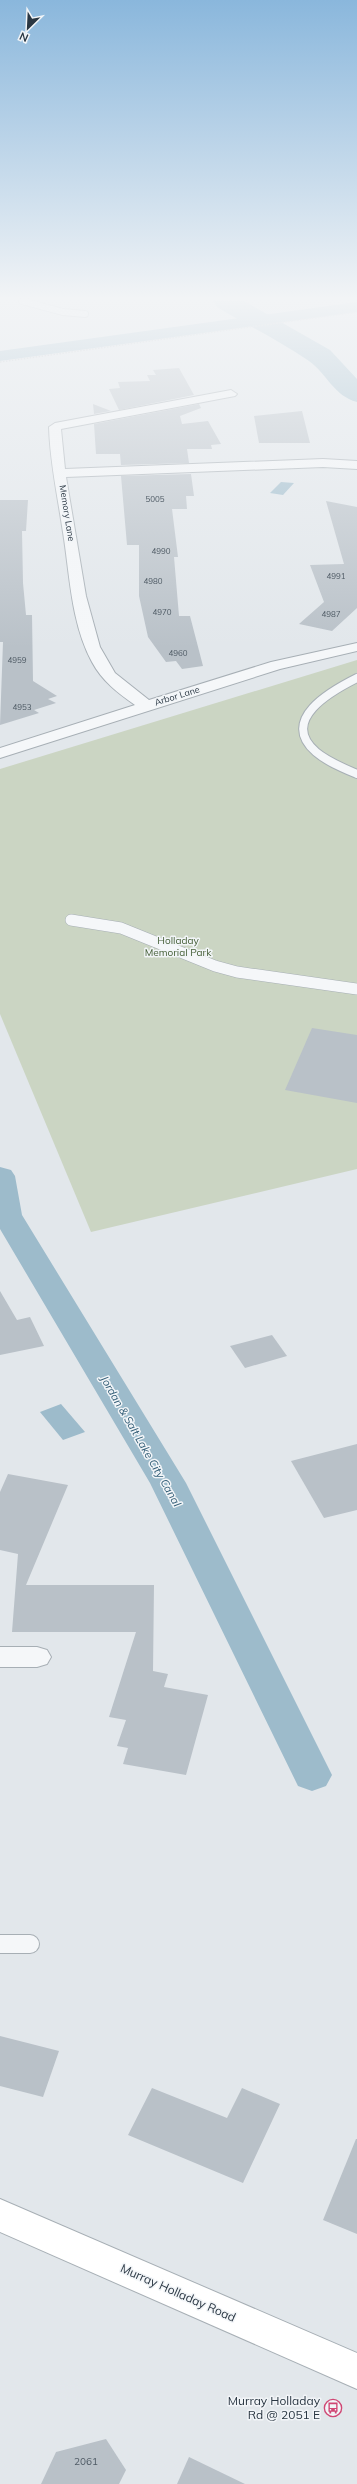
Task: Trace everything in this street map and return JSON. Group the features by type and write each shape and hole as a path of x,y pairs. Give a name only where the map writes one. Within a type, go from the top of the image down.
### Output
{"main road":[{"name":"Murray Holladay Road","path":"0,2215 357,2371"}],"street":[{"name":"Memory Lane","path":"109,417 55,427 60,473 87,637 101,665 112,678 132,696 147,706"},
{"path":"60,473 323,463 357,466"},
{"name":"Arbor Lane","path":"0,753 276,665 357,647"},
{"path":"0,1657 37,1657"}],"lane":[{"path":"357,678 341,686 308,712 303,725 305,740 318,753 357,774"},
{"path":"72,920 121,928 215,966 237,972 357,989"},
{"path":"0,1944 30,1944"}],"green space":[{"name":"Holladay Memorial Park","path":"357,660 357,1169 91,1232 0,1014 0,769"}],"water":[{"path":"281,482 294,483 283,495 270,493"},
{"path":"61,1404 85,1432 63,1440 40,1412"}],"building":[{"path":"131,417 180,417 182,424 208,421 221,444 211,445 212,449 187,449 189,463 121,465 120,454 96,454 94,424"},
{"path":"254,417 303,417 310,443 259,443"},
{"path":"191,474 194,496 186,496 187,509 172,509 178,557 174,557 179,616 190,616 203,666 182,669 176,661 166,662 148,637 139,596 139,545 127,545 121,476"},
{"path":"0,500 28,500 26,531 22,531 23,583 26,615 32,615 33,681 57,696 48,699 56,703 34,710 39,713 0,725 3,642 0,642"},
{"path":"326,501 357,507 357,608 332,631 299,624 324,602 310,565 344,564"},
{"path":"312,1028 357,1035 357,1103 285,1090"},
{"path":"0,1291 17,1320 30,1317 44,1346 0,1355"},
{"path":"272,1335 287,1356 245,1368 230,1346"},
{"path":"357,1444 357,1510 324,1518 291,1461"},
{"path":"8,1474 68,1485 26,1585 154,1585 153,1671 168,1674 164,1687 208,1695 186,1775 123,1764 128,1748 117,1746 126,1720 109,1717 136,1632 12,1632 18,1554 0,1550 0,1492"},
{"path":"0,2036 59,2051 43,2097 0,2086"},
{"path":"152,2088 227,2118 242,2088 280,2104 243,2183 128,2135"},
{"path":"357,2139 357,2234 323,2220"},
{"path":"106,2439 126,2470 119,2484 41,2484 56,2452"},
{"path":"189,2457 245,2484 177,2484"}],"waterway":[{"name":"Jordan & Salt Lake City Canal","path":"0,1176 7,1215 168,1483 312,1775"}],"place":[{"name":"Murray Holladay Rd @ 2051 E","path":"333,2408"}]}
